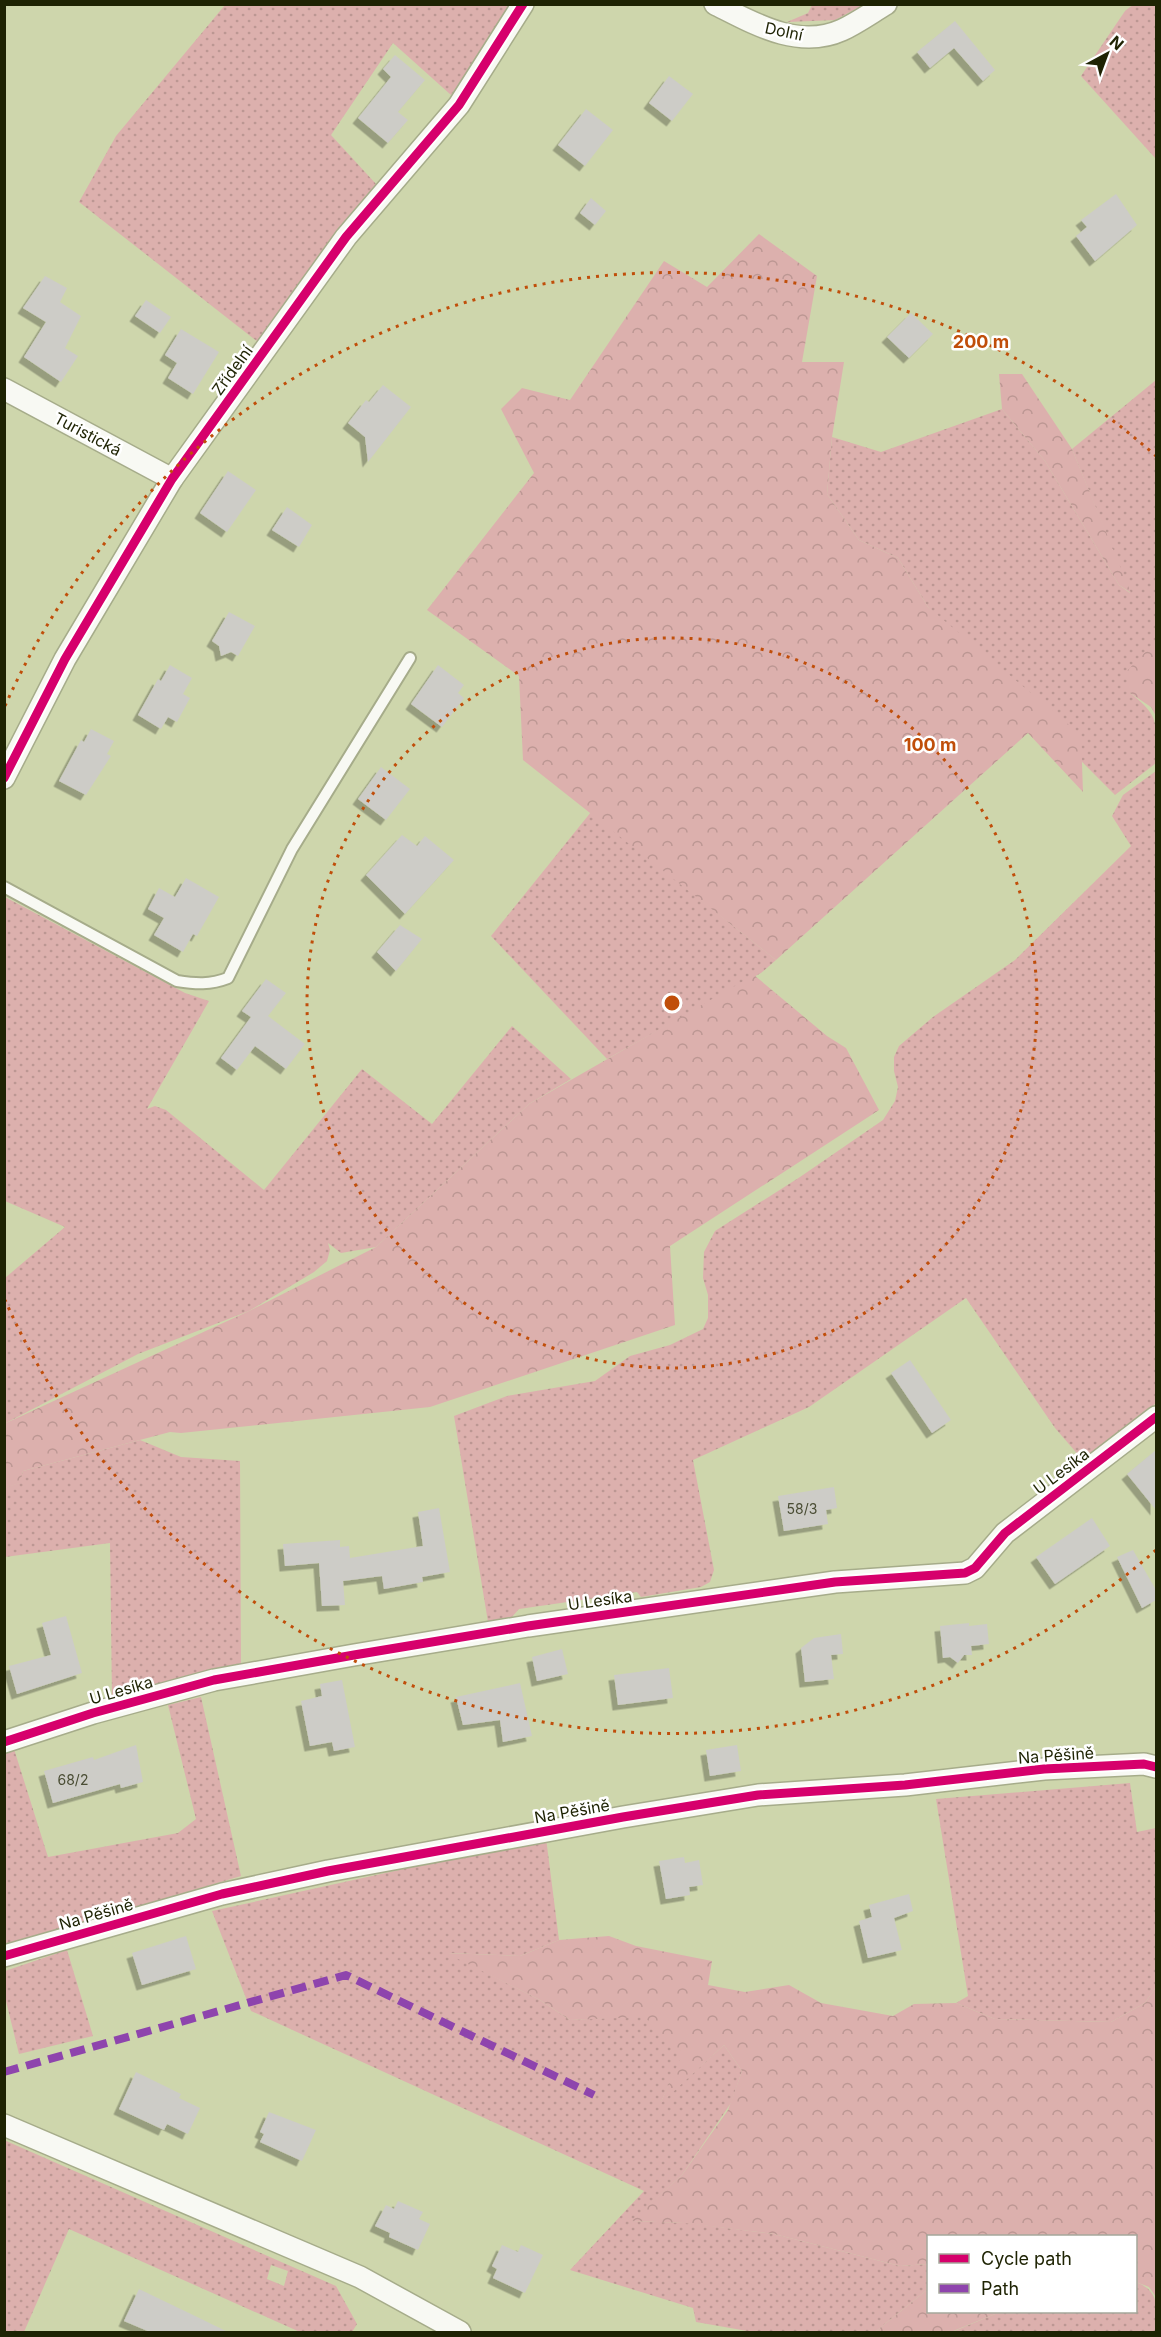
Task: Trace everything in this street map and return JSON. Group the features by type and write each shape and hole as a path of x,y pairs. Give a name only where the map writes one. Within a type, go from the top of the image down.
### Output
{"street":[{"name":"Zřídelní","path":"4,778 65,659 172,479 346,237 459,105 523,4"},
{"name":"Dolní","path":"715,4 768,30 810,37 840,31 885,4"},
{"name":"Turistická","path":"4,389 172,479"},
{"name":"U Lesíka","path":"4,1742 93,1713 214,1680 354,1655 539,1624 801,1587 965,1573 975,1568 1005,1533 1156,1417"},
{"name":"Na Pěšině","path":"4,1956 233,1892 328,1871 657,1812 758,1796 905,1785 1044,1770 1144,1764 1156,1767"},
{"path":"4,2125 360,2277 460,2332"}],"lane":[{"path":"4,887 177,981 200,985 228,978 292,849 410,658"}],"green space":[{"path":"813,4 863,5 835,20 787,22 808,13"},
{"path":"1134,4 1156,5 1156,159 1081,76 1125,11"},
{"path":"225,5 514,5 451,95 393,43 331,135 376,184 258,342 79,202 116,136"},
{"path":"759,234 817,276 802,362 844,362 832,437 827,494 859,540 898,558 928,607 1081,735 1083,792 1028,733 776,960 523,760 519,676 427,610 534,473 501,409 522,388 570,400 664,261 707,287"},
{"path":"999,374 1022,374 1072,449 1131,593 1119,585 1045,461 1002,409"},
{"path":"1156,380 1156,649 1151,646 1130,693 1147,708 1155,722 1156,763 1115,795 928,607 898,558 859,540 827,494 832,437 881,452 1002,409 1045,461 1119,585 1130,593 1072,449"},
{"path":"1152,645 1156,649 1156,716 1151,707 1130,693 1126,672"},
{"path":"1156,771 1156,1403 1102,1449 1081,1458 1055,1428 966,1298 809,1407 693,1460 714,1570 710,1582 701,1587 641,1597 637,1592 519,1609 511,1618 488,1622 454,1416 507,1396 595,1381 630,1356 670,1345 703,1329 708,1318 708,1295 703,1278 704,1252 715,1231 800,1177 883,1120 895,1101 898,1087 894,1071 894,1057 899,1046 933,1017 1015,960 1131,846 1112,816 1123,795"},
{"path":"591,812 776,960 761,973 607,1059 491,936"},
{"path":"5,897 185,993 209,1001 147,1109 155,1106 166,1110 264,1190 362,1069 432,1124 512,1026 571,1079 529,1104 376,1247 341,1253 328,1243 330,1250 327,1261 314,1272 249,1311 138,1354 6,1423 5,1428 5,1278 65,1227 5,1201"},
{"path":"754,975 827,1036 846,1048 879,1110 670,1246 675,1325 430,1407 181,1433 170,1432 23,1471 20,1483 5,1488 6,1423 249,1311 376,1247 529,1104"},
{"path":"140,1440 181,1457 240,1461 241,1666 112,1697 110,1543 5,1557 4,1488 19,1483 23,1471"},
{"path":"201,1697 241,1876 5,1946 5,1753 14,1749 48,1857 178,1833 196,1819 168,1705"},
{"path":"1130,1783 1137,1832 1156,1828 1156,1987 1145,2003 1111,2022 995,2019 956,2003 968,1996 936,1799"},
{"path":"546,1838 559,1940 520,1956 448,1953 540,2000 570,2020 644,2016 684,2053 661,2102 724,2045 742,2071 731,2103 682,2175 632,2221 688,2223 774,2234 900,2266 927,2264 927,2290 875,2332 753,2332 696,2322 693,2308 570,2270 644,2191 251,2011 212,1911"},
{"path":"609,1936 636,1946 712,1961 708,1985 745,1992 789,1985 821,2003 893,2016 914,2004 956,2003 995,2019 1111,2022 1145,2003 1156,1987 1156,2297 1149,2287 1137,2282 1137,2235 927,2235 927,2264 900,2266 774,2234 684,2223 631,2221 682,2175 728,2110 742,2071 724,2045 660,2104 683,2053 644,2017 570,2020 540,2000 446,1953 520,1956 559,1940"},
{"path":"67,1950 93,2036 19,2054 5,1997 5,1971"},
{"path":"4,2140 336,2286 357,2324 352,2332 300,2332 69,2229 24,2332 5,2332","holes":["271,2265 288,2271 284,2286 267,2279"]},
{"path":"1137,2282 1150,2291 1156,2308 1156,2332 952,2332 998,2313 1137,2313"},
{"path":"927,2290 927,2313 998,2313 951,2332 875,2332"}],"building":[{"path":"955,21 995,70 983,81 954,48 930,68 917,52"},
{"path":"395,55 425,80 398,112 408,120 388,143 358,118 391,77 383,69"},
{"path":"669,76 693,94 672,121 649,103"},
{"path":"586,109 613,130 585,166 558,145"},
{"path":"1116,194 1137,225 1095,261 1076,236 1087,227 1081,220"},
{"path":"591,198 606,211 595,225 580,213"},
{"path":"45,276 67,288 60,302 81,316 65,348 78,356 61,382 24,357 46,322 23,308"},
{"path":"146,300 171,317 160,333 135,316"},
{"path":"911,313 933,334 909,358 887,337"},
{"path":"181,329 219,352 193,394 168,378 177,363 165,355"},
{"path":"383,385 411,407 368,462 365,437 348,423 366,400 369,402"},
{"path":"228,471 256,490 227,532 200,513"},
{"path":"287,507 312,525 299,547 272,530"},
{"path":"229,612 255,626 238,656 231,652 221,656 219,646 212,641"},
{"path":"170,665 192,678 183,694 190,698 177,722 168,717 161,729 138,715 158,679 161,681"},
{"path":"438,665 464,685 458,693 464,698 442,727 411,704"},
{"path":"91,729 114,741 107,754 111,756 86,795 59,781 81,740 84,742"},
{"path":"381,767 410,789 386,820 358,799"},
{"path":"402,835 417,846 425,836 454,860 405,914 366,875"},
{"path":"186,878 219,897 197,936 193,934 183,952 154,935 164,918 148,909 159,888 175,897"},
{"path":"400,925 422,939 396,971 377,952"},
{"path":"266,979 286,993 268,1016 305,1044 286,1069 255,1046 237,1070 221,1058 251,1017 242,1011"},
{"path":"910,1360 951,1420 932,1433 891,1373"},
{"path":"1156,1450 1156,1510 1127,1474"},
{"path":"834,1487 837,1508 826,1510 828,1524 784,1531 778,1496"},
{"path":"439,1508 450,1572 422,1577 423,1582 384,1589 382,1576 343,1581 345,1605 322,1606 319,1563 285,1566 283,1544 340,1540 340,1547 349,1546 350,1558 423,1546 418,1512"},
{"path":"1092,1518 1110,1546 1055,1584 1036,1557"},
{"path":"1133,1550 1156,1590 1156,1600 1142,1608 1117,1557"},
{"path":"66,1616 82,1673 17,1694 9,1666 51,1655 42,1623"},
{"path":"969,1623 969,1626 987,1624 989,1644 971,1646 972,1655 964,1655 958,1663 950,1657 943,1658 940,1626"},
{"path":"841,1634 843,1654 831,1655 834,1679 805,1682 801,1648 814,1638"},
{"path":"562,1649 568,1674 537,1681 532,1657"},
{"path":"669,1668 673,1698 618,1705 614,1675"},
{"path":"342,1680 355,1747 334,1751 332,1742 310,1746 301,1701 322,1696 320,1684"},
{"path":"520,1683 532,1736 503,1742 500,1720 463,1725 456,1697"},
{"path":"136,1745 143,1782 121,1788 120,1784 53,1803 44,1771 93,1757 94,1760"},
{"path":"737,1745 741,1771 710,1776 706,1750"},
{"path":"684,1857 685,1863 699,1860 703,1885 689,1887 690,1895 666,1899 659,1861"},
{"path":"909,1894 913,1911 894,1918 902,1950 868,1958 859,1921 872,1917 869,1905"},
{"path":"186,1936 196,1969 142,1985 132,1953"},
{"path":"136,2072 181,2094 179,2098 200,2108 188,2134 167,2124 164,2130 119,2109"},
{"path":"269,2112 316,2130 302,2161 260,2142 264,2134 260,2132"},
{"path":"398,2201 423,2212 419,2219 430,2224 418,2250 389,2237 390,2233 375,2226 386,2205 394,2209"},
{"path":"502,2245 518,2252 521,2245 543,2255 525,2293 493,2278 497,2269 492,2266"},
{"path":"139,2289 228,2332 150,2332 124,2321"}],"marked path":[{"path":"4,2072 346,1975 594,2095"}],"cycle path":[{"path":"4,778 65,659 172,479 346,237 459,105 523,4"},
{"path":"4,1742 93,1713 214,1680 354,1655 528,1626 835,1582 965,1573 975,1568 1005,1533 1156,1417"},
{"path":"4,1956 222,1894 328,1871 623,1817 758,1795 905,1785 1044,1769 1144,1764 1156,1767"}]}
